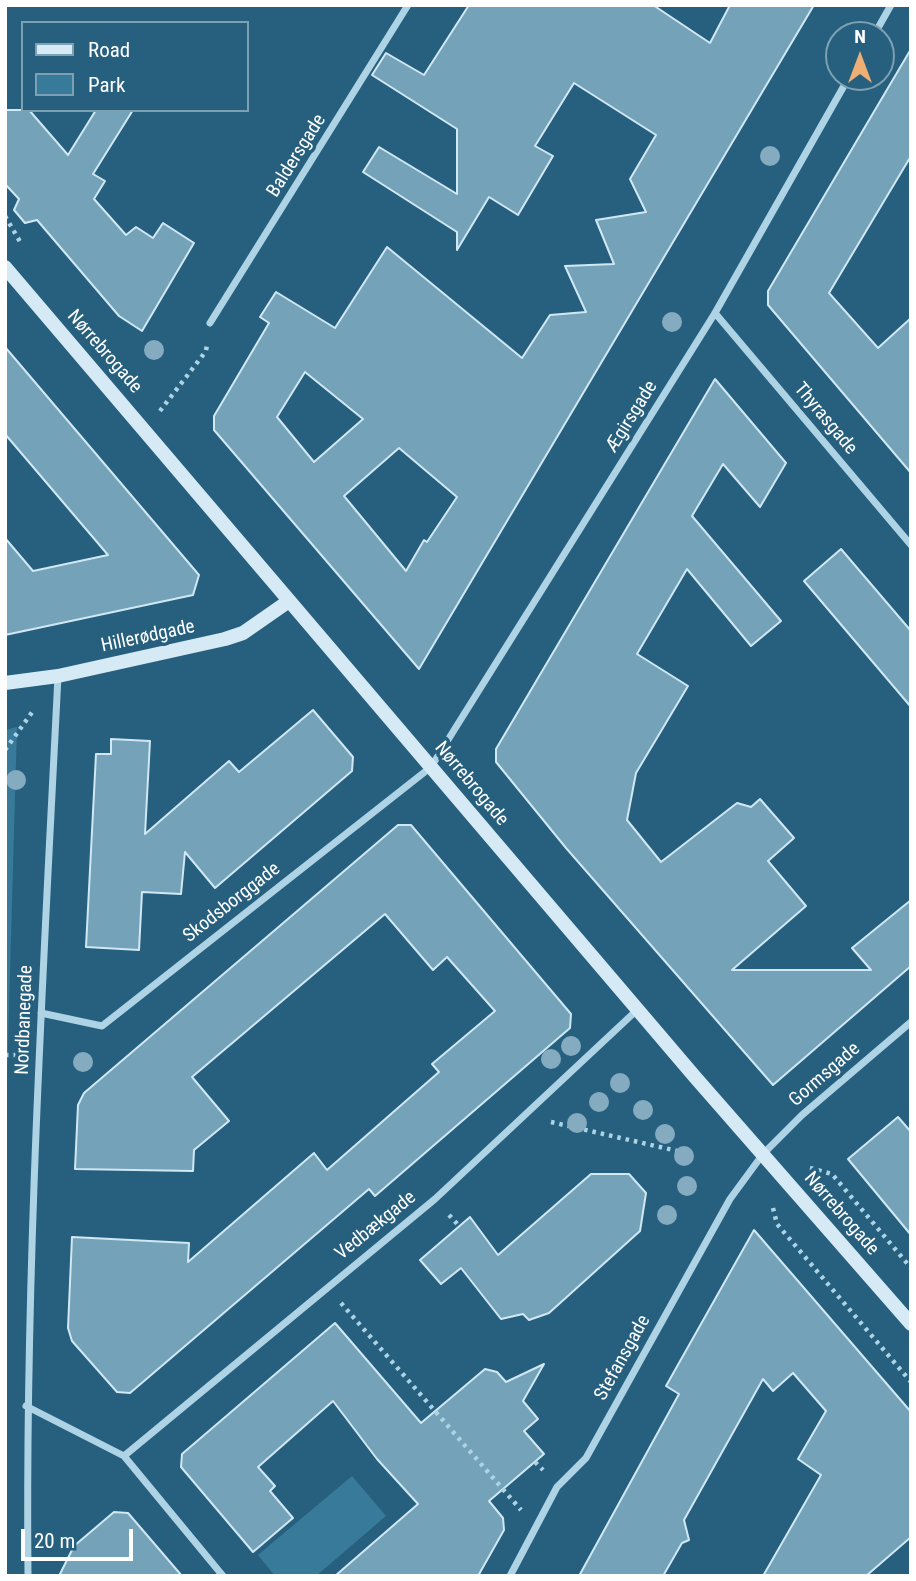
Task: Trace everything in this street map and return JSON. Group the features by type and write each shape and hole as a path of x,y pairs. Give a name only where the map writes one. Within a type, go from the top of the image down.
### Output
{"street":[{"name":"Baldersgade","path":"210,323 408,5"},
{"path":"881,21 891,5"},
{"name":"Ægirsgade","path":"432,767 715,313 841,91"},
{"name":"Nørrebrogade","path":"5,267 638,1010 911,1324"},
{"name":"Thyrasgade","path":"715,313 911,545"},
{"name":"Hillerødgade","path":"5,683 58,676 225,639 243,633 289,601"},
{"name":"Nordbanegade","path":"28,1576 26,1406 41,1013 58,676"},
{"name":"Skodsborggade","path":"41,1013 102,1026 432,767"},
{"name":"Vedbækgade","path":"124,1456 435,1199 521,1116 638,1010"},
{"name":"Gormsgade","path":"763,1154 828,1091 911,1022"},
{"name":"Stefansgade","path":"510,1576 557,1487 586,1458 730,1199 763,1154"},
{"path":"26,1406 124,1456 223,1576"}],"path":[{"path":"145,430 206,351 210,323"},
{"path":"521,1116 687,1153"},
{"path":"763,1154 832,1174 911,1268"},
{"path":"772,1201 777,1224 911,1381"},
{"path":"857,1224 866,1216"},
{"path":"327,1287 535,1526"}],"green space":[{"path":"17,727 5,1149 5,730"},
{"path":"352,1476 386,1516 316,1576 275,1576 258,1555"}],"building":[{"path":"469,5 653,5 710,43 730,5 814,5 419,669 214,430 214,416 269,323 260,317 276,292 335,328 387,247 522,358 550,315 586,312 565,266 614,264 596,220 646,212 630,179 656,135 574,83 535,146 553,156 518,215 489,197 457,250 457,232 363,172 379,147 457,194 457,129 372,75 386,53 424,75","holes":["305,372 363,419 314,462 277,417","399,448 457,497 427,542 424,540 406,571 344,496"]},
{"path":"911,49 911,156 829,293 878,348 911,318 911,473 768,305 768,291 886,91 895,91 895,76"},
{"path":"5,110 31,112 68,155 95,112 132,112 93,174 105,181 94,199 126,235 136,227 153,238 163,223 194,243 142,331 119,316 37,220 25,223 14,210 19,199 5,184"},
{"path":"5,347 199,575 193,595 5,635 5,538 33,571 108,555 5,434"},
{"path":"715,379 786,463 760,507 723,464 692,516 781,621 751,646 687,569 637,654 688,686 636,773 627,820 661,862 737,803 751,807 760,799 794,838 768,861 806,906 732,970 871,970 852,948 911,900 911,966 773,1085 566,848 496,762 496,749"},
{"path":"841,549 911,631 911,707 804,581"},
{"path":"313,710 353,757 352,771 215,888 185,852 181,894 142,892 139,950 86,947 96,754 111,754 111,739 150,741 145,834 229,761 239,772"},
{"path":"398,825 411,825 571,1014 570,1028 375,1196 369,1189 130,1393 117,1392 72,1341 68,1328 72,1237 189,1243 188,1262 314,1153 327,1170 439,1072 432,1064 495,1011 447,957 433,970 385,914 192,1077 229,1121 194,1150 193,1171 75,1169 78,1105 84,1093"},
{"path":"898,1117 911,1132 911,1235 848,1159"},
{"path":"591,1174 629,1174 646,1193 640,1231 549,1313 529,1320 523,1314 501,1319 461,1268 441,1284 420,1260 470,1217 498,1255"},
{"path":"754,1230 911,1412 911,1537 866,1576 763,1576 821,1475 798,1459 826,1411 793,1373 773,1391 763,1379 684,1520 689,1540 682,1543 663,1576 579,1576 679,1394 666,1386"},
{"path":"335,1323 421,1423 485,1369 497,1372 506,1382 544,1364 523,1401 538,1419 524,1431 544,1454 489,1501 503,1518 504,1530 478,1576 335,1576 418,1504 377,1459 333,1401 258,1467 275,1486 270,1491 293,1518 253,1552 181,1467 182,1454"},
{"path":"114,1512 128,1513 182,1576 59,1576 74,1546"}]}
